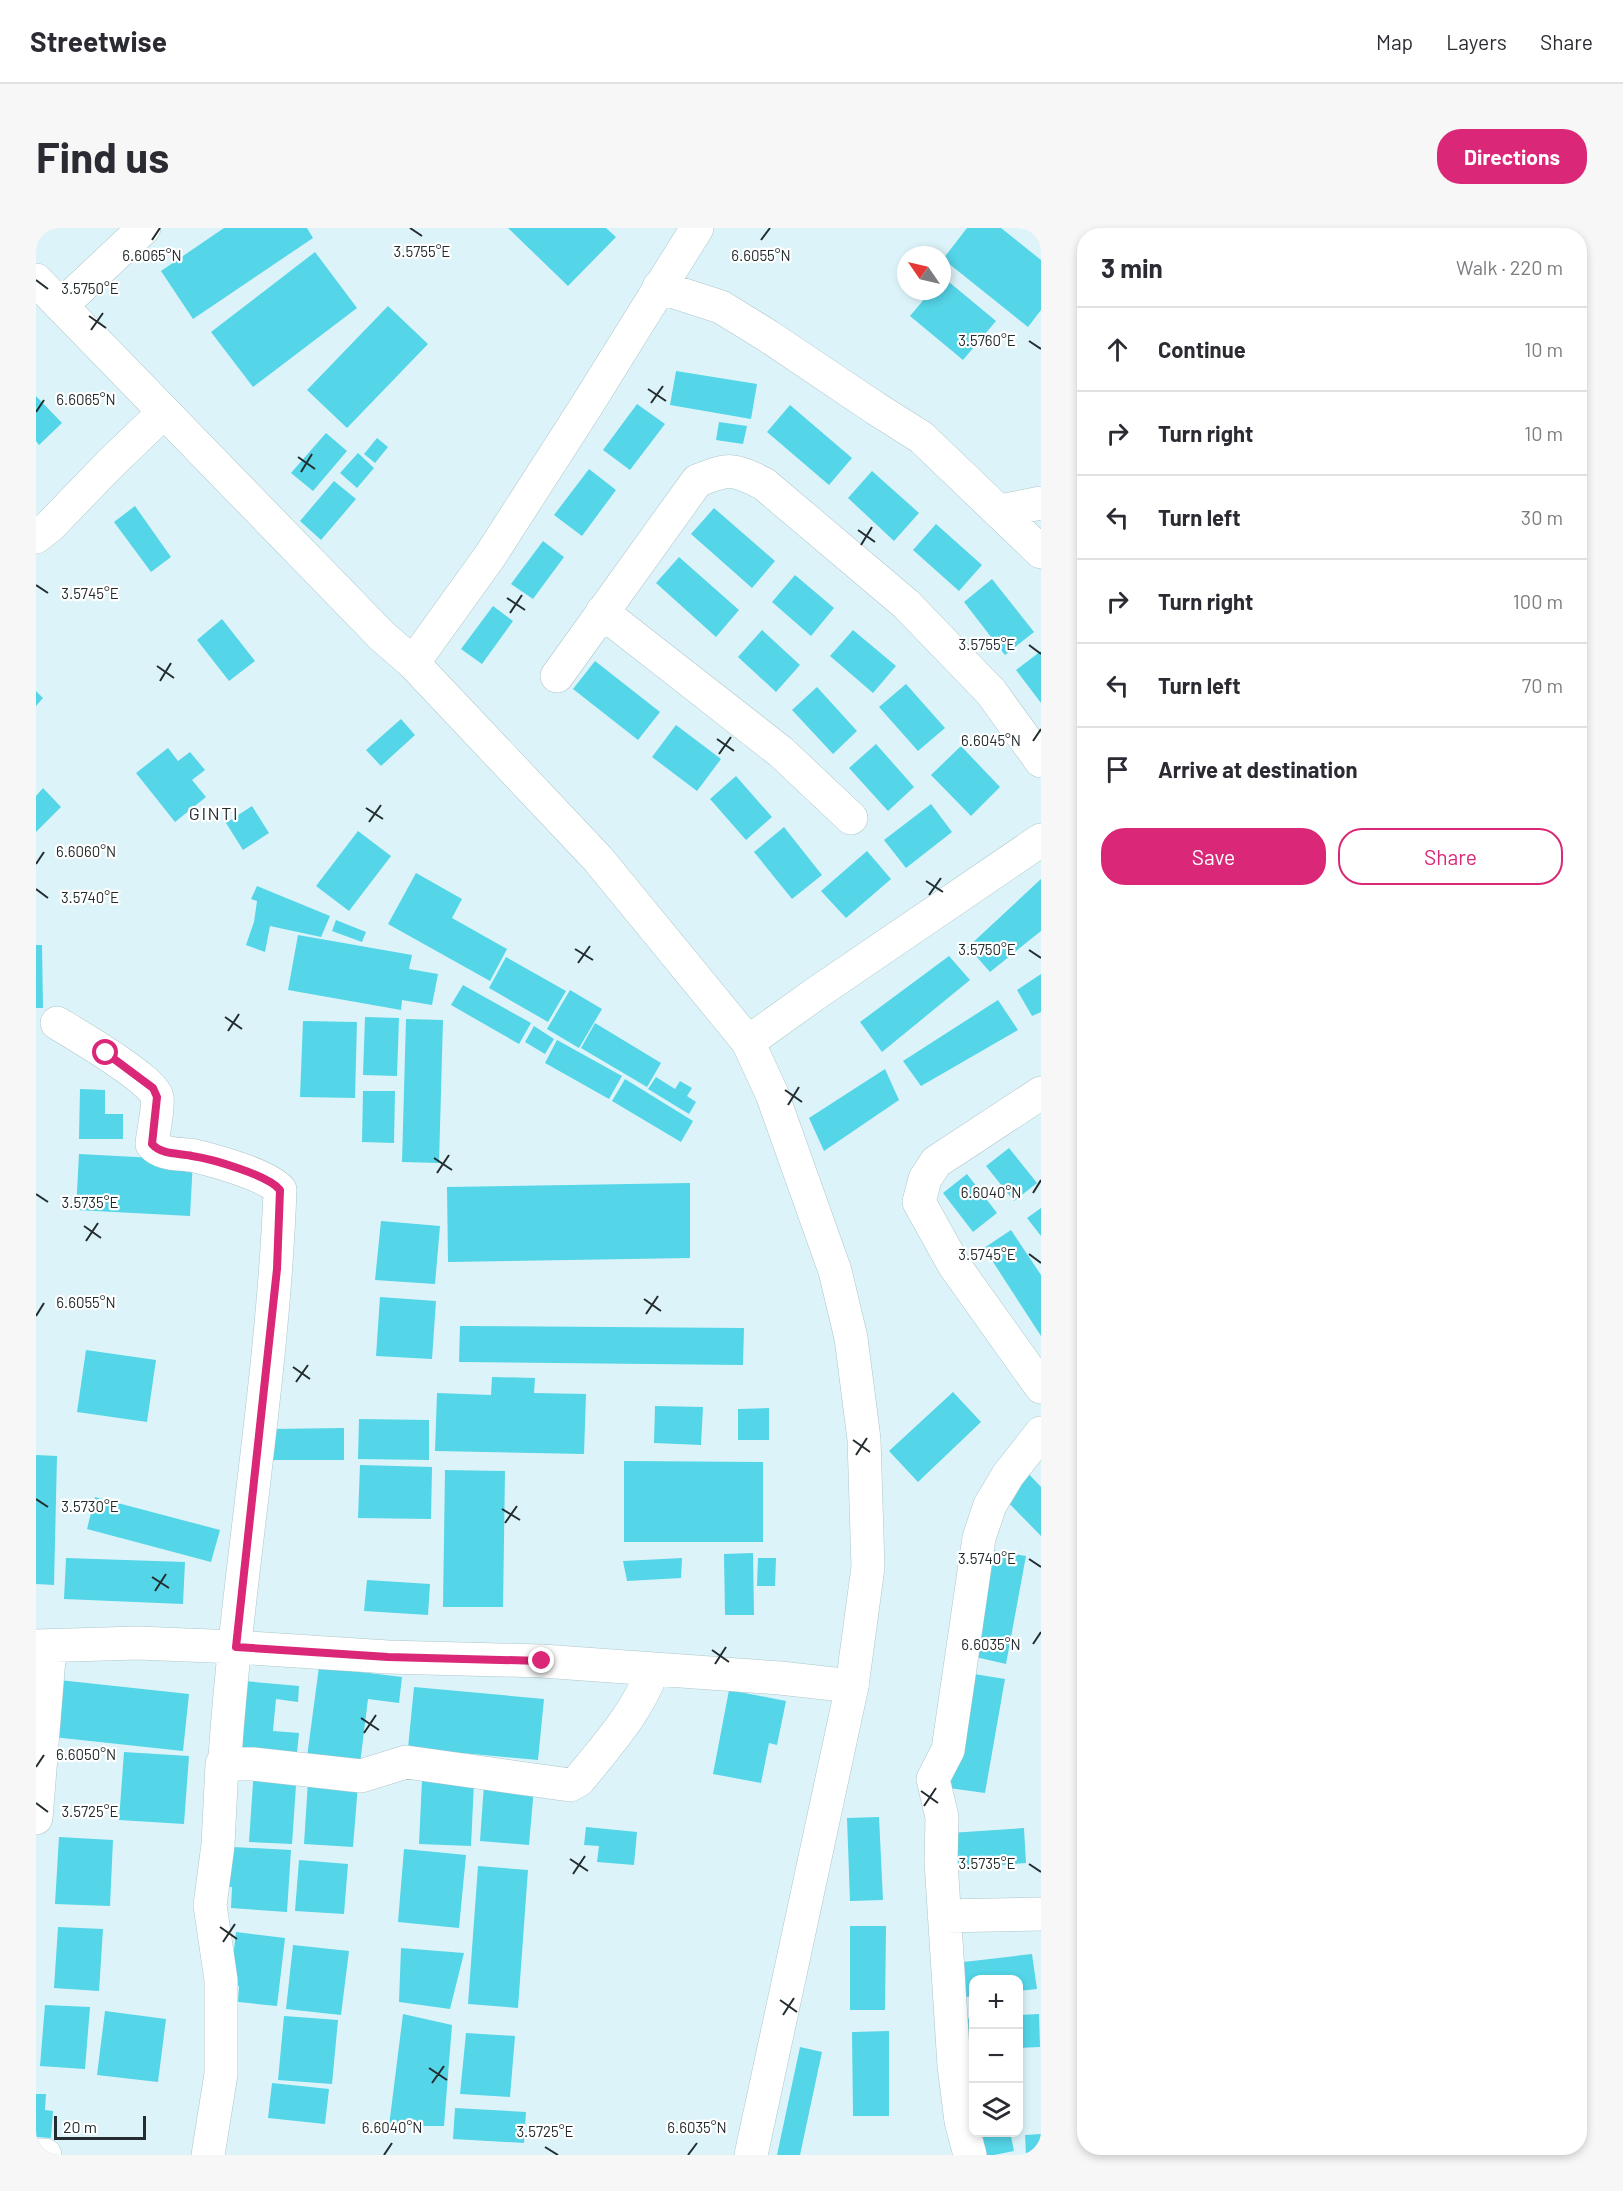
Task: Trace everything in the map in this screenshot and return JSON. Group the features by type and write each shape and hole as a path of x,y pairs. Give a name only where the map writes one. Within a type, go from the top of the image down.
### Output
{"street":[{"path":"61,306 144,228"},
{"path":"412,663 490,556 587,405 659,287 688,234"},
{"path":"36,280 382,636 412,663 598,859 748,1042 772,1094 836,1271 851,1338 864,1439 867,1567 852,1686 751,2155"},
{"path":"659,287 721,307 921,437 1041,552"},
{"path":"36,537 51,526 164,412"},
{"path":"557,676 697,481 721,471 740,472 764,484 906,604 991,693 1041,761"},
{"path":"1000,511 1041,503"},
{"path":"602,612 781,752 851,818"},
{"path":"748,1042 1041,840"},
{"path":"57,1023 106,1053 153,1088 157,1097 152,1144 157,1150 194,1156 223,1164 268,1179 280,1190 277,1269 225,1757 222,1764 218,1845 210,1905 221,1980 221,2074 208,2155"},
{"path":"1041,1093 936,1162 925,1179 920,1202 954,1265 1041,1387"},
{"path":"970,2155 961,2121 954,2066 941,1861 942,1817 933,1779 948,1750 979,1538 990,1505 1008,1475 1041,1433"},
{"path":"36,1818 43,1646 138,1642 388,1657 542,1661 780,1678 852,1686"},
{"path":"222,1764 253,1764 361,1776 406,1762 570,1785 579,1780 636,1707 653,1669"},
{"path":"944,1916 1041,1914"},
{"path":"36,2155 45,2155"}],"building":[{"path":"224,228 307,228 313,238 193,319 161,271"},
{"path":"508,228 606,228 616,237 568,286"},
{"path":"967,228 1001,228 1041,260 1041,310 1028,327 951,265 951,249"},
{"path":"315,252 357,308 253,387 211,332"},
{"path":"951,284 996,321 963,360 910,316 923,300 951,300"},
{"path":"388,306 428,344 347,428 307,390"},
{"path":"676,371 757,384 751,419 670,405"},
{"path":"36,396 62,423 39,445 36,441"},
{"path":"637,404 665,424 630,470 603,450"},
{"path":"790,405 852,458 829,485 767,432"},
{"path":"719,422 747,426 743,444 716,440"},
{"path":"326,433 347,451 313,491 291,473"},
{"path":"377,438 388,447 375,463 364,454"},
{"path":"358,453 374,468 357,488 340,473"},
{"path":"589,469 616,490 582,536 554,515"},
{"path":"872,471 919,513 894,541 848,498"},
{"path":"334,481 356,499 321,540 300,521"},
{"path":"135,506 171,557 151,572 114,522"},
{"path":"714,508 775,561 752,588 691,534"},
{"path":"936,524 982,565 959,591 913,550"},
{"path":"543,541 564,557 533,599 511,584"},
{"path":"679,557 739,610 716,637 656,583"},
{"path":"795,575 834,608 811,636 772,602"},
{"path":"992,579 1034,632 1005,655 964,602"},
{"path":"493,606 513,621 482,664 461,649"},
{"path":"222,619 255,661 229,681 197,640"},
{"path":"762,630 800,665 776,692 738,657"},
{"path":"853,630 896,666 873,693 830,656"},
{"path":"1041,651 1041,703 1016,670"},
{"path":"595,661 660,712 638,740 573,689"},
{"path":"906,684 945,728 918,751 879,707"},
{"path":"817,687 857,731 833,754 792,710"},
{"path":"36,691 43,698 36,706"},
{"path":"401,719 415,735 381,766 366,750"},
{"path":"676,725 721,759 697,791 652,757"},
{"path":"876,744 914,787 888,811 849,768"},
{"path":"961,746 1000,787 971,816 931,775"},
{"path":"168,748 178,761 190,752 205,770 192,780 206,797 175,822 136,773"},
{"path":"736,776 772,817 746,840 710,799"},
{"path":"43,788 61,807 36,832 36,796"},
{"path":"931,804 952,832 906,868 884,840"},
{"path":"252,806 269,833 243,850 226,823"},
{"path":"784,827 822,875 792,899 754,852"},
{"path":"358,831 391,856 349,911 316,886"},
{"path":"867,851 891,879 846,918 821,891"},
{"path":"416,873 462,899 452,918 507,949 490,981 388,924"},
{"path":"1041,879 1041,931 990,972 968,947"},
{"path":"257,886 330,916 321,937 270,926 265,952 246,945 254,922 257,901 251,899"},
{"path":"336,920 366,932 362,942 332,931"},
{"path":"298,935 412,955 409,969 438,974 432,1005 402,1000 401,1010 288,990"},
{"path":"36,945 42,945 43,1008 36,1008"},
{"path":"949,956 970,980 882,1052 860,1022"},
{"path":"506,957 566,991 548,1022 489,988"},
{"path":"1041,974 1041,1012 1032,1016 1017,990"},
{"path":"463,985 531,1023 519,1044 451,1005"},
{"path":"570,990 602,1009 579,1048 547,1029"},
{"path":"998,1000 1018,1030 921,1086 903,1061"},
{"path":"365,1017 399,1018 397,1076 363,1075"},
{"path":"406,1019 443,1020 439,1163 402,1162"},
{"path":"303,1021 357,1022 355,1098 300,1097"},
{"path":"595,1023 661,1063 647,1087 581,1048"},
{"path":"534,1026 554,1039 545,1054 525,1042"},
{"path":"557,1040 622,1076 609,1099 545,1063"},
{"path":"885,1069 899,1100 824,1151 809,1118"},
{"path":"656,1077 675,1089 680,1081 692,1088 687,1096 696,1102 689,1114 648,1089"},
{"path":"625,1079 693,1121 681,1142 612,1101"},
{"path":"80,1089 105,1090 105,1114 123,1114 123,1139 79,1139"},
{"path":"363,1091 395,1091 394,1143 362,1142"},
{"path":"1009,1148 1037,1183 1014,1201 986,1166"},
{"path":"79,1154 193,1160 190,1216 76,1210"},
{"path":"967,1174 997,1213 973,1232 943,1193"},
{"path":"690,1183 690,1258 448,1262 447,1187"},
{"path":"1041,1208 1041,1236 1027,1218"},
{"path":"381,1221 440,1226 435,1284 375,1280"},
{"path":"1011,1230 1041,1275 1041,1336 984,1248"},
{"path":"380,1297 436,1301 432,1359 376,1356"},
{"path":"460,1326 744,1328 743,1365 459,1362"},
{"path":"86,1350 156,1360 147,1422 77,1412"},
{"path":"492,1377 535,1378 534,1393 586,1394 584,1454 435,1451 437,1393 491,1395"},
{"path":"953,1392 981,1422 918,1482 889,1451"},
{"path":"655,1406 703,1407 701,1445 654,1443"},
{"path":"769,1408 769,1440 738,1440 738,1409"},
{"path":"359,1419 429,1420 429,1460 358,1459"},
{"path":"344,1428 344,1460 269,1460 270,1429"},
{"path":"36,1455 57,1456 54,1585 36,1584"},
{"path":"624,1461 763,1462 763,1542 624,1542"},
{"path":"360,1465 432,1467 431,1519 358,1518"},
{"path":"445,1470 505,1471 503,1607 443,1607"},
{"path":"1026,1471 1041,1487 1041,1536 1001,1495"},
{"path":"95,1497 220,1530 211,1562 87,1529"},
{"path":"992,1550 1026,1556 1006,1664 971,1656"},
{"path":"753,1553 754,1615 725,1615 724,1554"},
{"path":"66,1558 185,1562 183,1604 64,1599"},
{"path":"682,1558 681,1578 627,1581 623,1561"},
{"path":"758,1558 776,1558 775,1586 757,1586"},
{"path":"367,1580 430,1584 428,1615 364,1611"},
{"path":"319,1667 402,1677 399,1703 368,1699 360,1764 307,1757"},
{"path":"968,1673 1005,1679 985,1793 949,1788"},
{"path":"59,1680 189,1694 183,1751 53,1737"},
{"path":"244,1681 299,1686 298,1702 276,1699 273,1731 299,1733 296,1763 237,1757"},
{"path":"414,1687 544,1699 538,1760 408,1748"},
{"path":"729,1690 786,1701 777,1745 769,1743 761,1783 713,1774"},
{"path":"124,1752 189,1756 184,1824 119,1820"},
{"path":"254,1768 297,1771 292,1844 249,1842"},
{"path":"422,1780 474,1782 471,1846 419,1844"},
{"path":"308,1781 358,1784 353,1847 304,1844"},
{"path":"484,1784 534,1788 529,1845 480,1841"},
{"path":"879,1817 883,1900 850,1901 847,1818"},
{"path":"586,1827 637,1832 634,1865 597,1862 599,1846 584,1845"},
{"path":"1024,1828 1026,1863 952,1869 950,1833"},
{"path":"59,1837 113,1840 110,1906 55,1904"},
{"path":"233,1847 291,1850 287,1912 231,1908 232,1887 221,1886"},
{"path":"404,1849 466,1855 459,1928 398,1922"},
{"path":"299,1860 348,1864 344,1914 295,1911"},
{"path":"478,1866 528,1870 518,2008 468,2004"},
{"path":"850,1926 886,1926 885,2010 850,2010"},
{"path":"58,1927 103,1929 99,1991 54,1988"},
{"path":"236,1932 285,1938 277,2006 238,2002 239,1986 230,1985"},
{"path":"293,1945 349,1951 341,2015 286,2009"},
{"path":"401,1948 464,1953 450,2009 399,2002"},
{"path":"1032,1954 1037,1989 1023,1990 1023,1975 969,1975 969,1997 959,1998 955,1963"},
{"path":"45,2005 90,2007 85,2069 40,2066"},
{"path":"105,2011 166,2019 158,2082 97,2075"},
{"path":"403,2014 452,2025 444,2126 389,2126"},
{"path":"1039,2014 1040,2047 1023,2048 1023,2015"},
{"path":"284,2016 338,2020 332,2084 278,2080"},
{"path":"969,2018 969,2052 964,2052 962,2019"},
{"path":"889,2031 889,2116 853,2116 852,2032"},
{"path":"466,2033 515,2036 510,2097 460,2094"},
{"path":"800,2047 822,2052 800,2155 777,2155"},
{"path":"272,2083 329,2089 325,2124 268,2118"},
{"path":"36,2094 46,2094 45,2110 53,2111 51,2138 36,2137"},
{"path":"455,2108 526,2112 524,2143 453,2139"},
{"path":"1041,2134 1041,2155 1026,2155 1025,2135"},
{"path":"978,2137 1011,2137 1014,2151 981,2155"}],"district":[{"name":"GINTI","path":"214,814"}],"route":[{"path":"106,1053 153,1088 157,1097 152,1144 157,1150 194,1156 223,1164 268,1179 280,1190 277,1269 236,1647 388,1657 542,1661"}]}
